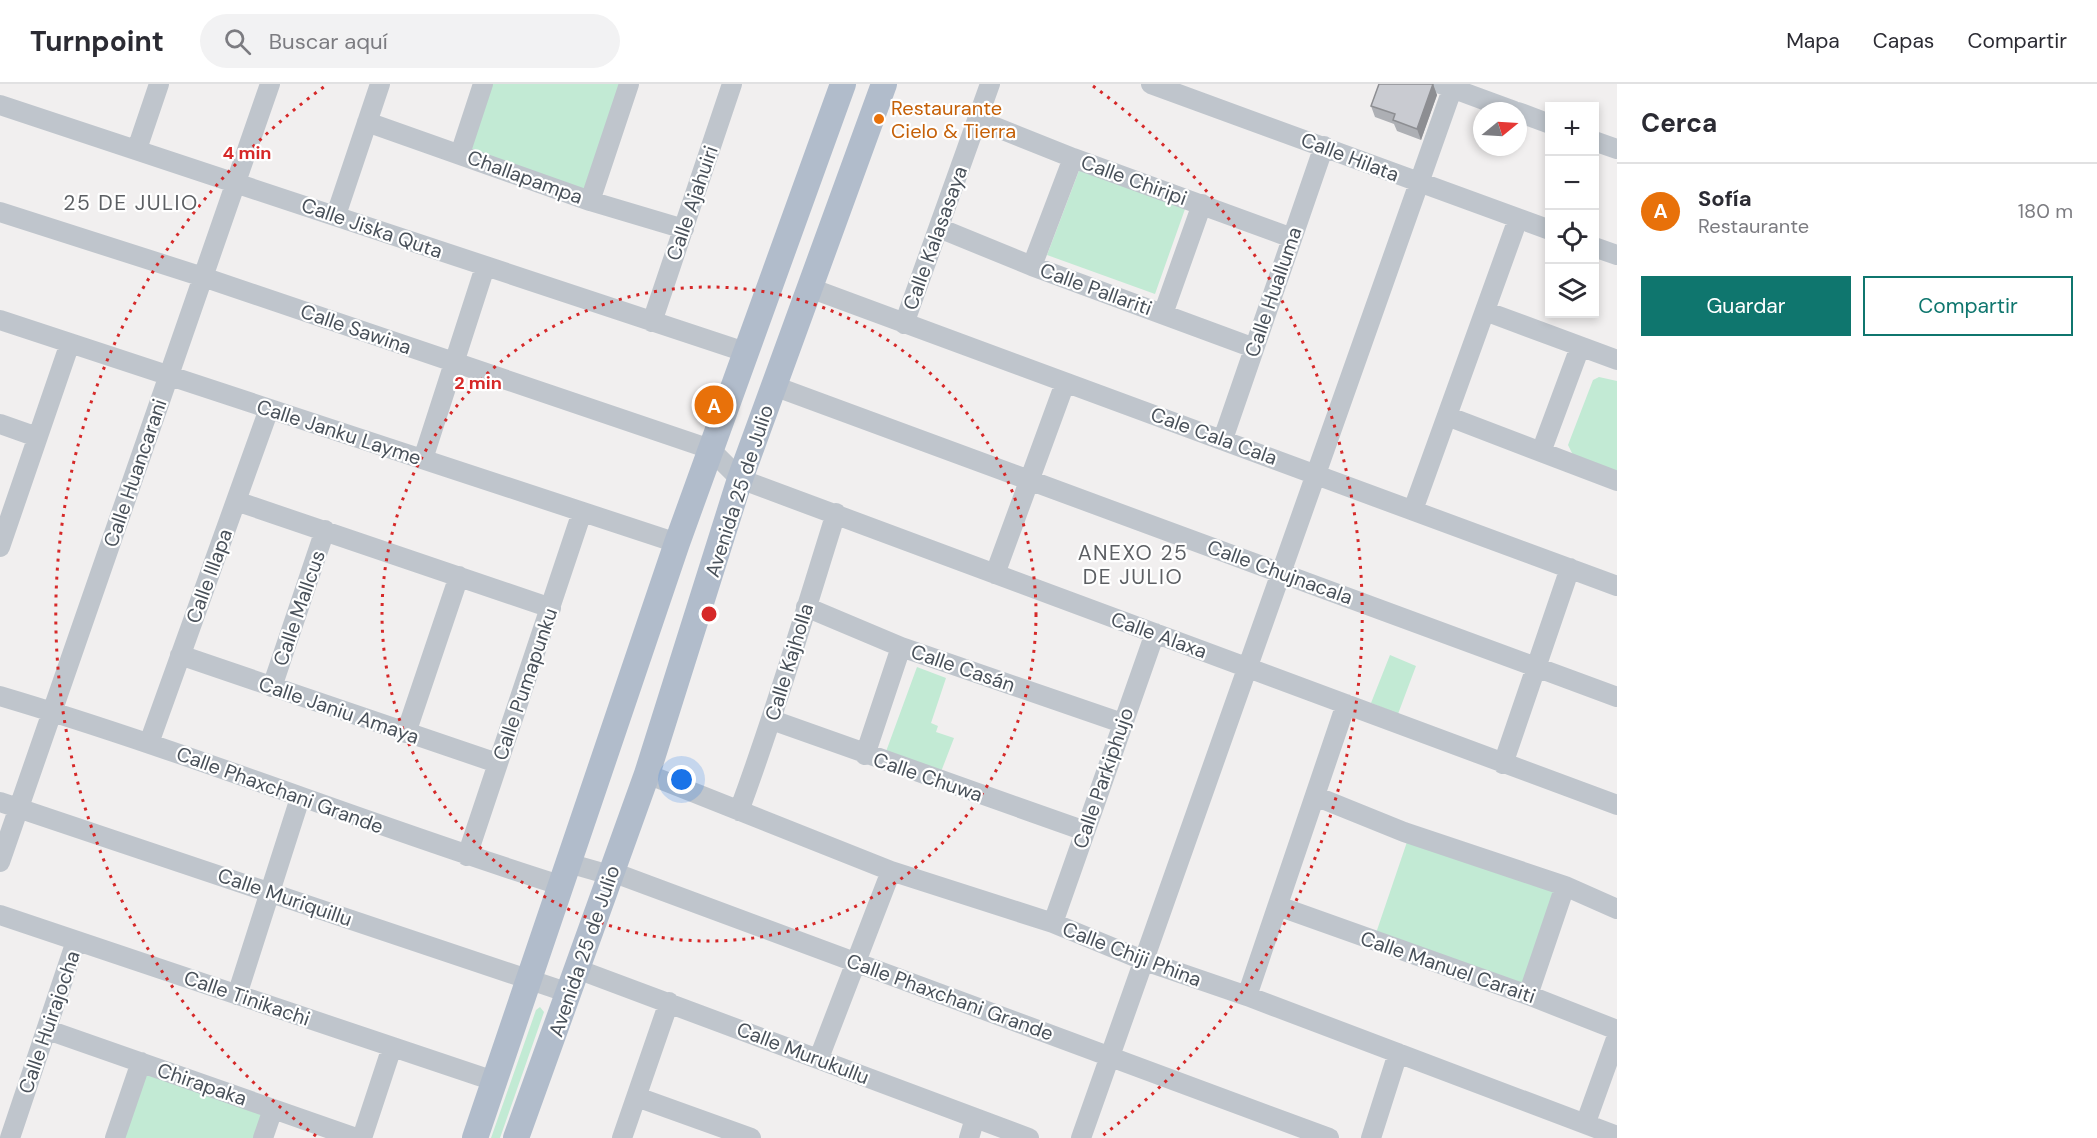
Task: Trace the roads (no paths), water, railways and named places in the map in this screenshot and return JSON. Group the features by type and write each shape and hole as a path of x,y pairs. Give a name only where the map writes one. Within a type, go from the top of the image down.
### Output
{"main road":[{"name":"Avenida 25 de Julio","path":"476,1138 677,543 843,84"},
{"name":"Avenida 25 de Julio","path":"516,1138 647,774 740,479 884,84"}],"street":[{"path":"137,149 159,84"},
{"name":"Calle Huancarani","path":"0,862 9,805 52,712 270,84"},
{"path":"336,215 380,84"},
{"path":"460,154 483,84"},
{"path":"590,201 629,84"},
{"name":"Calle Ajahuiri","path":"652,322 732,84"},
{"name":"Calle Kalasasaya","path":"904,324 990,84"},
{"name":"Calle Hilata","path":"1159,85 1545,229"},
{"path":"1081,1138 1419,183 1449,85 1491,102"},
{"name":"Calle Jiska Quta","path":"0,105 745,352"},
{"path":"1527,116 1545,122"},
{"name":"Calle Chiripi","path":"978,120 1073,158 1292,238"},
{"name":"Challapampa","path":"367,122 590,201 684,229"},
{"path":"1599,143 1617,149"},
{"name":"Calle Hualluma","path":"1223,439 1324,146"},
{"path":"1032,266 1073,158"},
{"path":"1164,314 1202,204"},
{"name":"Calle Sawina","path":"0,212 203,277 710,449"},
{"path":"1413,510 1518,219"},
{"name":"Calle Pallariti","path":"939,228 1032,266 1254,348"},
{"path":"1599,249 1617,255"},
{"path":"423,459 485,267"},
{"name":"Cale Cala Cala","path":"810,288 1617,586"},
{"path":"1485,311 1617,360"},
{"name":"Calle Janku Layme","path":"0,320 677,543"},
{"path":"0,547 70,343"},
{"path":"1541,452 1580,346"},
{"path":"994,574 1065,382"},
{"name":"Calle Chujnacala","path":"774,386 1617,697"},
{"name":"Calle Illapa","path":"149,744 269,409"},
{"path":"1447,416 1617,481"},
{"path":"0,424 37,437"},
{"name":"Calle Alaxa","path":"710,449 740,479 1503,764 1617,804"},
{"path":"236,501 551,608"},
{"name":"Calle Pumapunku","path":"467,856 582,512"},
{"name":"Calle Kajholla","path":"739,811 772,720 836,513"},
{"name":"Calle Mallcus","path":"272,687 325,530"},
{"path":"1503,764 1570,568"},
{"path":"406,733 459,576"},
{"name":"Calle Casán","path":"806,607 901,648 1122,723"},
{"name":"Calle Parkiphujo","path":"1053,923 1155,633"},
{"path":"865,755 901,648"},
{"name":"Calle Janiu Amaya","path":"180,655 497,763"},
{"name":"Calle Phaxchani Grande","path":"0,696 149,744 467,856 564,874 623,876 857,964 1111,1055 1329,1138"},
{"path":"1247,996 1346,704"},
{"name":"Calle Chuwa","path":"772,720 865,755 1085,831"},
{"name":"Calle Chiji Phina","path":"647,774 891,871 1053,923 1144,962 1247,996 1586,1122 1617,1136"},
{"path":"1315,796 1404,832 1565,886 1617,909"},
{"path":"237,995 268,892 300,798"},
{"name":"Calle Muriquillu","path":"9,805 569,993"},
{"path":"819,1058 891,871"},
{"path":"1528,995 1565,886"},
{"name":"Calle Manuel Caraiti","path":"1278,906 1528,995 1617,1030"},
{"name":"Calle Tinikachi","path":"0,915 494,1081"},
{"name":"Calle Huirajocha","path":"10,1138 76,941"},
{"name":"Calle Murukullu","path":"578,969 1029,1138"},
{"path":"622,1138 669,1002"},
{"name":"Chirapaka","path":"48,1029 356,1138"},
{"path":"1586,1122 1617,1036"},
{"path":"362,1138 392,1047"},
{"path":"1371,1138 1398,1053"},
{"path":"115,1138 141,1062"},
{"path":"637,1097 725,1134 751,1138"},
{"path":"263,1138 273,1109"},
{"path":"969,1138 975,1118"}],"place":[{"name":"Restaurante Cielo & Tierra","path":"879,119"},
{"name":"Sofía","path":"714,405"}],"district":[{"name":"25 DE JULIO","path":"131,203"},
{"name":"ANEXO 25 DE JULIO","path":"1133,565"}]}
